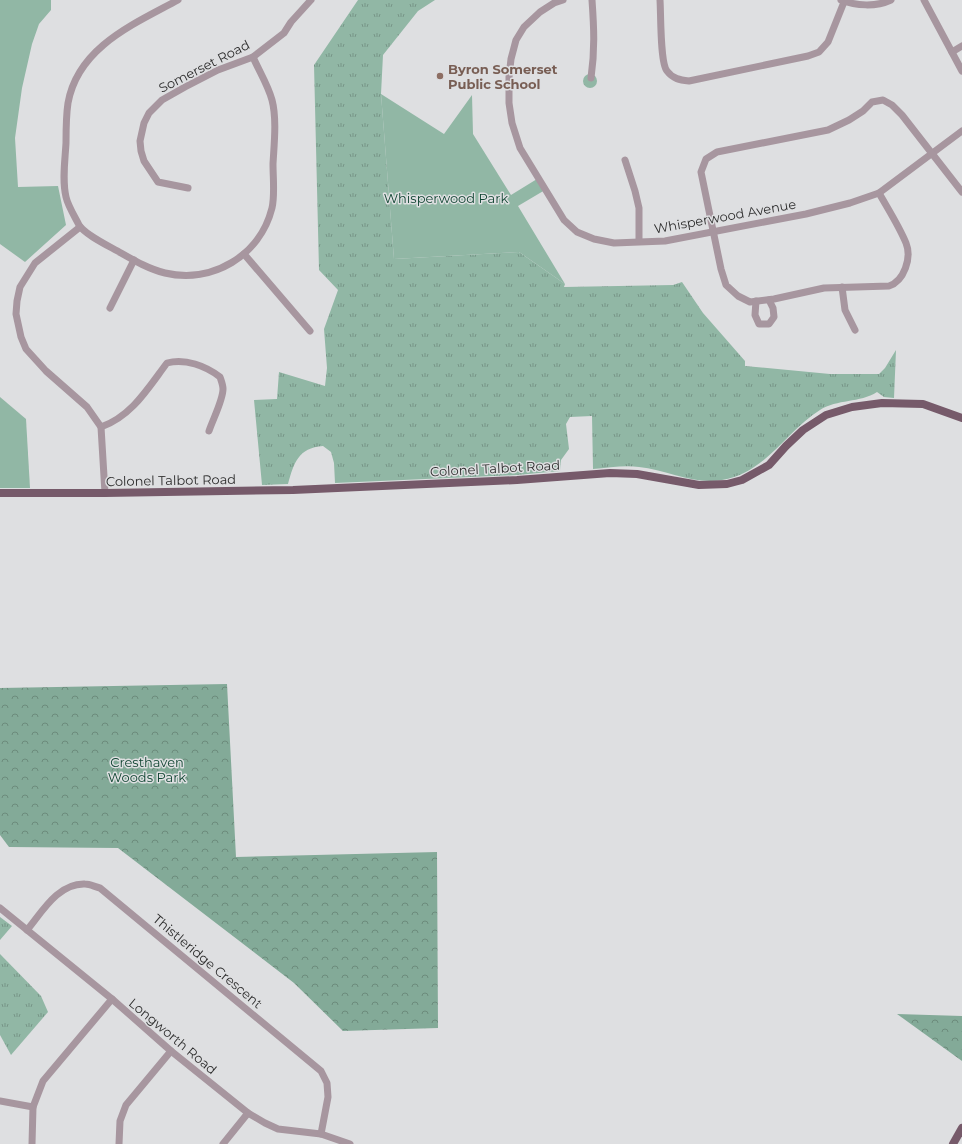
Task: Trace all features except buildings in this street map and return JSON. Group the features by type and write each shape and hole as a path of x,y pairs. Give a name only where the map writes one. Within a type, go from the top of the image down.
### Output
{"main road":[{"name":"Colonel Talbot Road","path":"0,492 105,493 293,490 517,480 610,473 637,474 699,485 727,484 742,480 769,465 803,430 826,415 832,413 852,408 882,404 923,404 962,418"},
{"path":"954,1144 962,1128"}],"street":[{"path":"178,0 117,34 85,62 74,84 68,102 64,172 66,198 80,227 95,238 134,260 165,273 184,276 199,275 226,266 244,254 257,240 266,226 272,207 274,125 272,100 253,57"},
{"name":"Somerset Road","path":"188,188 158,182 144,161 140,141 144,123 149,113 162,100 185,87 218,70 253,57 284,33 291,22 311,0"},
{"name":"Whisperwood Avenue","path":"562,0 540,12 524,27 516,40 511,59 509,103 512,123 520,148 564,220 577,232 594,239 614,243 665,241 806,214 850,203 879,193 962,131"},
{"path":"591,78 594,53 592,0"},
{"path":"660,0 663,58 666,71 677,80 689,81 808,56 819,52 828,42 842,1 874,5 891,0"},
{"path":"924,0 962,71"},
{"path":"952,52 962,46"},
{"path":"879,193 906,245 907,259 903,275 895,284 889,286 824,288 769,300 750,302 738,296 726,285 721,269 715,232 702,172 706,159 717,152 828,130 849,120 863,111 872,102 883,100 892,105 902,115 962,192"},
{"path":"625,160 639,208 639,241"},
{"path":"80,227 35,263 20,287 16,314 21,337 26,349 46,371 87,407 101,427 105,493"},
{"path":"244,254 310,331"},
{"path":"110,308 134,260"},
{"path":"842,287 845,310 855,330"},
{"path":"756,301 755,315 759,324 769,324 774,317 773,308 769,300"},
{"path":"101,427 114,422 134,405 167,363 182,360 210,369 220,377 223,389 220,403 209,431"},
{"name":"Thistleridge Crescent","path":"27,930 59,892 70,886 86,884 100,888 321,1071 327,1083 328,1097 321,1134"},
{"name":"Longworth Road","path":"0,908 112,999 248,1114 278,1129 291,1132 321,1134 350,1144"},
{"path":"32,1144 34,1107 43,1081 112,999"},
{"path":"119,1144 120,1121 126,1105 171,1050"},
{"path":"0,1101 34,1107"},
{"path":"223,1144 248,1114"}],"green space":[{"path":"0,0 51,0 51,10 39,24 32,44 22,88 15,138 18,187 58,186 66,225 25,262 0,244"},
{"path":"358,0 435,0 418,11 383,55 381,94 394,259 519,252 565,284 564,287 673,285 682,282 703,313 745,361 745,366 830,374 879,374 885,368 896,350 894,398 884,397 877,392 863,398 834,404 820,410 796,429 763,461 737,476 722,480 712,481 691,479 633,466 593,469 592,416 570,417 566,424 569,449 561,460 560,471 517,475 335,483 334,463 331,452 323,446 308,450 298,458 292,469 288,484 262,485 254,400 277,399 279,372 325,386 327,368 324,329 338,290 319,270 314,65"},
{"path":"590,74 595,76 597,81 595,86 590,88 585,86 583,81 585,76"},
{"name":"Whisperwood Park","path":"381,94 444,134 472,95 473,134 511,195 537,179 545,190 518,206 565,284 519,252 394,259"},
{"path":"0,397 26,419 30,488 0,488"},
{"name":"Cresthaven Woods Park","path":"227,684 236,857 437,852 438,1028 343,1031 294,983 118,848 9,847 0,835 0,688"},
{"path":"0,917 12,926 0,940"},
{"path":"0,954 41,996 48,1012 11,1055 0,1035"},
{"path":"897,1014 962,1016 962,1061"}],"place":[{"name":"Byron Somerset Public School","path":"440,76"}]}
